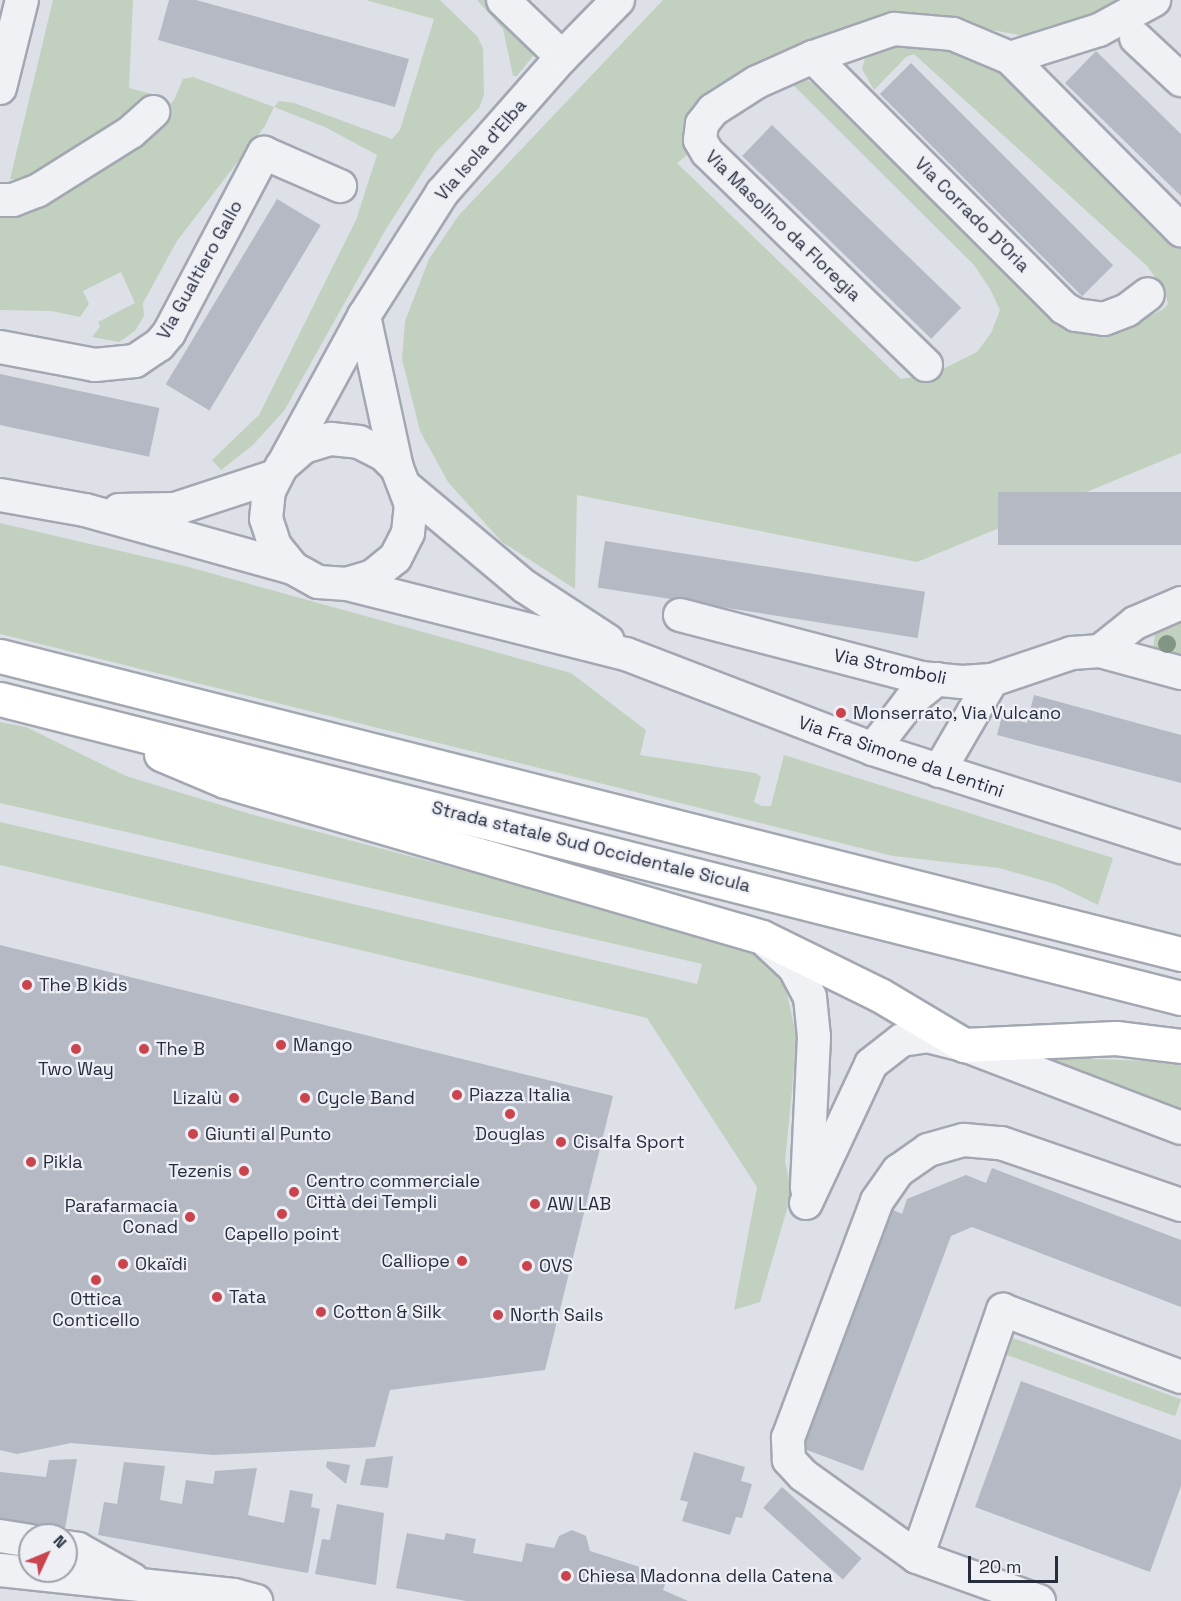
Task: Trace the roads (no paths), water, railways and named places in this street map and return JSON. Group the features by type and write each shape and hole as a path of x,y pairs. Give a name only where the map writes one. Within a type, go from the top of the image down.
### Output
{"main road":[{"path":"0,656 1181,954"},
{"name":"Strada statale Sud Occidentale Sicula","path":"0,699 57,711 1181,998"},
{"path":"57,711 225,781 762,937 880,995 964,1045 1116,1038 1181,1046"}],"street":[{"path":"0,88 22,0"},
{"path":"503,0 562,57"},
{"name":"Via Isola d'Elba","path":"279,471 364,316 441,193 562,57 618,0"},
{"path":"1010,58 1099,30 1154,0"},
{"name":"Via Masolino da Floregia","path":"926,365 707,152 700,140 702,124 713,110 758,82 813,57 894,29 914,29 973,39 1010,58 1181,230"},
{"path":"1136,38 1181,80"},
{"name":"Via Corrado D'Oria","path":"813,57 1064,308 1076,315 1104,318 1127,310 1148,294"},
{"path":"0,200 13,200 37,191 131,132 153,112"},
{"name":"Via Gualtiero Gallo","path":"0,347 95,365 135,361 159,345 169,333 264,153 340,186"},
{"path":"346,584 373,576 395,558 408,533 411,504 401,478 364,316"},
{"path":"293,568 275,546 266,519 269,491 279,471 304,447 331,439 359,442 384,455 401,478 524,586 626,654"},
{"path":"85,510 175,509 279,471"},
{"path":"0,495 85,510 293,568 318,582 346,584 626,654"},
{"path":"1100,651 1135,623 1181,603"},
{"name":"Via Stromboli","path":"680,615 937,679 992,680 1072,653 1100,651 1181,673"},
{"name":"Via Fra Simone da Lentini","path":"626,654 873,749 1181,847"},
{"path":"873,749 910,701 937,679"},
{"path":"939,771 992,680"},
{"path":"762,937 794,967 810,997 814,1037 806,1203 871,1064 885,1050 902,1040 927,1036 964,1045 1181,1128"},
{"path":"1039,1601 917,1557 803,1475 789,1460 788,1438 876,1201 898,1171 928,1150 964,1140 1001,1143 1181,1205"},
{"path":"917,1557 1003,1310 1181,1377"},
{"path":"0,1536 18,1539"},
{"path":"78,1549 143,1586"},
{"path":"0,1570 256,1601"}],"place":[{"name":"Monserrato, Via Vulcano","path":"841,713"},
{"name":"The B kids","path":"27,985"},
{"name":"Mango","path":"281,1045"},
{"name":"Two Way","path":"76,1049"},
{"name":"The B","path":"144,1049"},
{"name":"Piazza Italia","path":"457,1095"},
{"name":"Lizalù","path":"234,1098"},
{"name":"Cycle Band","path":"305,1098"},
{"name":"Douglas","path":"510,1114"},
{"name":"Giunti al Punto","path":"193,1134"},
{"name":"Cisalfa Sport","path":"561,1142"},
{"name":"Pikla","path":"31,1162"},
{"name":"Tezenis","path":"244,1171"},
{"name":"Centro commerciale Città dei Templi","path":"294,1192"},
{"name":"AW LAB","path":"535,1204"},
{"name":"Capello point","path":"282,1214"},
{"name":"Parafarmacia Conad","path":"190,1217"},
{"name":"Calliope","path":"462,1261"},
{"name":"Okaïdi","path":"123,1264"},
{"name":"OVS","path":"527,1266"},
{"name":"Ottica Conticello","path":"96,1280"},
{"name":"Tata","path":"217,1297"},
{"name":"Cotton & Silk","path":"321,1312"},
{"name":"North Sails","path":"498,1315"},
{"name":"Chiesa Madonna della Catena","path":"566,1576"}]}
